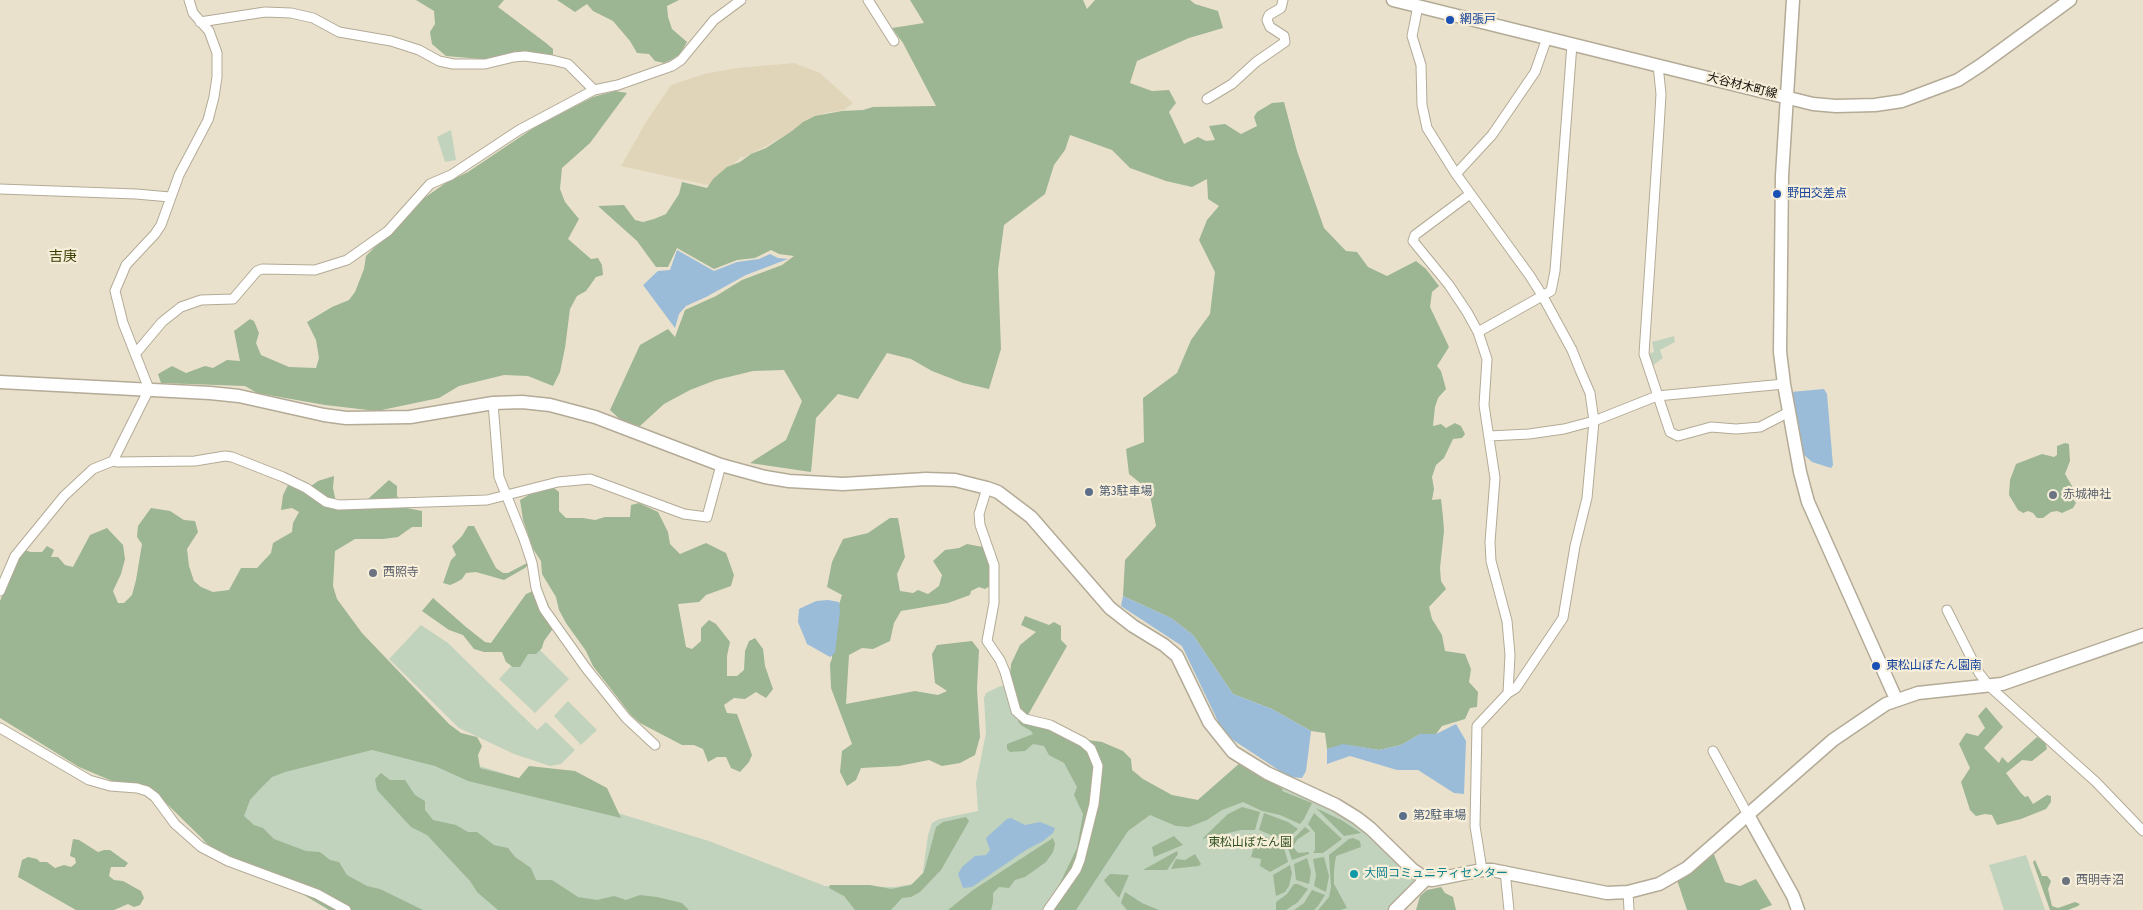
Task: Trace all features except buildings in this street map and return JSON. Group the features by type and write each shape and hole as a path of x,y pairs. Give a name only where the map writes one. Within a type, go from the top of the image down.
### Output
{"street":[{"path":"113,461 149,389 124,323 115,291 126,265 155,234 178,175 208,120 214,97 217,77 217,53 209,31 193,13 189,0"},
{"path":"136,353 162,322 181,307 201,300 233,299 257,271 262,269 315,270 348,260 388,231 430,184 451,175 519,130 594,90 618,85 672,66 681,60 714,20 741,0"},
{"path":"868,0 894,41"},
{"path":"1207,99 1232,84 1256,62 1285,42 1284,36 1270,27 1267,20 1269,15 1280,8 1283,0"},
{"name":"大谷材木町線","path":"1394,0 1820,105 1875,105 1902,101 1933,91 1958,80 1981,66 2070,0"},
{"path":"1794,0 1782,176 1780,334 1784,384 1800,472 1808,502 1896,699"},
{"path":"1418,6 1412,36 1422,72 1422,112 1431,137 1530,276 1542,296 1572,350 1590,394 1594,421 1587,498 1575,546 1563,618 1516,688 1508,693 1480,721 1475,732 1476,826 1482,870"},
{"path":"200,22 265,12 291,13 313,18 339,32 391,41 418,50 440,61 454,64 485,64 525,56 568,64 594,90"},
{"path":"1456,174 1492,135 1535,72 1547,38"},
{"path":"1478,332 1551,291 1555,272 1572,44"},
{"path":"1658,65 1660,94 1659,128 1644,354 1670,432 1678,436 1711,427 1736,429 1760,427 1789,412"},
{"path":"0,189 136,194 170,198"},
{"path":"1470,194 1415,235 1414,241 1449,285 1478,332 1487,359 1484,405 1495,478 1490,542 1492,561 1507,621 1510,655 1508,693"},
{"path":"0,382 149,389 239,396 346,418 383,419 410,417 493,403 522,402 550,405 595,417 721,465 765,477 810,483 843,484 926,479 955,480 987,488 998,492 1030,517 1110,608 1177,656 1209,722 1233,752 1267,773 1336,805 1357,818 1376,833 1413,870 1426,879 1432,880 1482,870 1505,871 1607,893 1628,892 1659,884 1686,868 1833,740 1867,715 1896,699 1937,690 1989,686 2016,680 2143,635"},
{"path":"1489,436 1529,434 1564,429 1594,421 1657,396 1784,384"},
{"path":"493,403 500,477 529,555 536,588 544,609 586,668 626,718 656,745"},
{"path":"0,591 15,556 64,496 93,469 113,461 195,461 225,456 232,457 284,477 306,488 326,502 338,505 487,500 506,497 558,482 590,479 684,514 707,517 721,465"},
{"path":"987,488 979,514 980,525 994,565 994,603 987,641 1000,660 1005,672 1016,711 1025,719 1050,725 1083,742 1091,749 1098,766 1094,804 1080,860 1076,870 1048,910"},
{"path":"1947,610 1980,673 1989,686 2096,782 2143,831"},
{"path":"0,728 89,780 110,786 138,788 147,791 155,797 175,824 201,847 228,861 318,894 346,910"},
{"path":"1713,751 1793,896 1798,910"},
{"path":"1505,871 1508,910"},
{"path":"1395,910 1426,879"},
{"path":"1628,892 1629,910"}],"shaded area":[{"path":"794,63 820,73 853,103 844,110 825,113 743,158 742,156 712,186 621,166 646,122 671,85 704,74 737,68"}],"green space":[{"path":"416,0 504,0 498,7 553,49 553,55 515,52 492,60 446,56 432,44 430,32 435,24 434,11"},
{"path":"557,0 679,0 667,6 668,17 672,29 687,42 680,54 671,60 664,63 655,61 649,54 637,53 630,41 613,21 593,11 587,4 575,12"},
{"path":"910,0 1083,0 1087,9 1095,0 1190,0 1195,4 1218,11 1223,28 1189,38 1137,61 1130,83 1152,91 1169,90 1176,103 1169,112 1184,144 1198,137 1206,141 1215,140 1209,126 1225,124 1241,134 1257,126 1254,117 1257,112 1272,103 1284,102 1297,151 1324,228 1346,251 1357,252 1368,267 1387,276 1416,261 1426,269 1439,286 1432,292 1430,307 1449,347 1437,366 1441,371 1446,389 1438,398 1433,426 1441,424 1446,428 1455,423 1461,426 1465,434 1462,438 1453,439 1444,458 1436,465 1432,477 1434,489 1432,500 1441,499 1444,531 1440,568 1441,581 1446,589 1429,607 1432,619 1442,635 1445,651 1465,654 1471,669 1469,682 1478,692 1477,707 1470,708 1465,719 1442,726 1436,734 1420,734 1401,745 1379,750 1347,745 1327,749 1325,733 1311,731 1272,709 1233,694 1193,635 1171,618 1123,596 1125,560 1156,526 1149,490 1129,474 1126,449 1144,442 1143,398 1177,373 1191,340 1210,314 1215,272 1199,240 1207,220 1219,206 1208,199 1207,179 1192,187 1166,181 1130,168 1112,150 1070,135 1065,150 1054,165 1045,194 1004,225 998,270 1001,349 989,389 963,383 932,371 911,359 887,353 858,399 838,394 816,418 811,472 750,463 786,440 802,401 784,370 753,371 716,380 690,390 664,404 640,426 624,423 610,410 640,345 668,329 675,337 685,310 716,296 742,280 782,265 794,256 779,254 771,250 755,258 737,260 714,269 677,248 668,267 656,267 637,241 598,206 624,205 635,220 643,222 654,219 666,214 679,194 682,182 707,188 713,179 727,167 766,148 803,122 815,116 873,107 936,106 903,43 892,28 924,23"},
{"path":"615,91 627,93 590,143 562,168 560,189 565,202 579,219 568,239 591,259 598,258 602,265 603,275 596,277 586,291 577,296 570,309 560,372 553,386 528,376 504,375 459,386 439,398 377,411 325,405 257,393 245,386 161,383 158,374 172,366 186,373 205,366 213,368 227,360 240,361 234,331 250,319 254,321 259,333 256,343 261,355 289,367 316,368 319,358 316,340 307,322 332,307 349,300 355,292 364,269 366,256 420,201 447,182 468,172 535,127 593,97"},
{"path":"451,130 456,160 445,162 437,137"},
{"path":"1674,336 1675,342 1660,350 1663,358 1652,366 1648,354 1654,352 1652,342"},
{"path":"2065,443 2069,444 2070,461 2065,474 2072,486 2070,495 2076,503 2073,508 2062,513 2057,511 2051,512 2043,518 2037,518 2028,511 2023,513 2018,510 2009,495 2010,480 2016,464 2042,454 2054,457 2057,455 2057,446"},
{"path":"334,476 333,488 336,502 368,499 389,480 397,486 397,496 407,508 422,511 422,527 412,527 398,537 355,539 335,551 333,586 337,599 362,633 449,724 461,733 477,737 482,746 478,755 480,768 519,778 529,766 575,771 607,788 621,818 468,781 435,766 372,750 285,772 272,777 259,790 250,800 244,816 254,825 263,828 274,839 306,851 320,852 330,860 339,862 347,875 367,886 380,889 423,910 329,910 304,895 216,852 167,804 79,767 0,718 0,601 17,560 24,550 42,552 47,546 54,550 51,557 58,557 65,565 73,567 90,535 107,528 123,545 125,559 121,574 113,591 118,603 124,603 132,595 136,580 142,544 137,537 138,526 151,508 170,511 184,520 195,521 198,532 187,549 189,566 194,581 201,587 213,592 229,590 241,568 257,568 271,553 273,543 292,532 293,523 299,512 292,508 281,510 283,495 289,483 307,493 311,486 318,481"},
{"path":"554,488 559,492 559,511 566,518 595,520 605,517 630,517 631,505 639,503 658,512 668,532 670,544 680,554 706,543 726,553 734,575 731,586 706,595 699,602 678,604 686,647 692,649 701,641 701,628 709,620 716,624 730,642 727,656 727,676 737,676 744,670 745,651 749,641 755,638 763,649 765,666 773,689 766,698 756,692 745,699 734,698 724,705 727,713 737,714 752,755 749,762 740,772 731,768 726,757 717,757 708,762 703,749 694,745 682,745 640,723 631,715 593,666 586,651 559,610 556,597 542,574 541,561 533,549 523,520 520,500 532,493"},
{"path":"890,518 898,518 905,557 897,574 900,591 913,593 918,590 928,594 939,586 942,575 933,561 945,550 959,548 967,544 983,547 991,572 990,586 985,589 979,587 971,591 970,595 948,603 901,611 894,623 890,641 873,649 862,648 849,655 846,704 915,691 938,695 947,691 935,683 932,654 937,645 972,641 979,650 977,689 980,737 975,755 960,763 942,766 929,760 899,766 861,768 856,780 847,786 840,772 842,751 852,744 831,688 830,664 832,658 831,630 842,595 827,587 832,562 843,539 868,533"},
{"path":"468,526 474,526 496,568 503,573 508,573 527,563 528,565 504,580 476,572 466,573 462,579 450,585 443,583 451,560 456,555 452,546 462,536"},
{"path":"533,591 543,595 547,601 553,618 552,630 544,641 542,648 536,654 528,654 520,667 513,667 506,662 502,652 484,652 474,649 463,635 449,630 422,611 433,598 485,642 491,643 526,594"},
{"path":"1025,616 1049,625 1054,622 1061,626 1061,640 1067,646 1028,715 1088,740 1102,742 1123,751 1131,759 1132,770 1143,779 1172,795 1198,800 1240,763 1283,789 1282,791 1312,803 1304,819 1300,824 1280,815 1262,811 1243,802 1222,810 1207,820 1189,827 1176,826 1150,815 1128,831 1076,910 1047,910 1077,848 1083,814 1074,795 1077,787 1064,763 1049,755 1044,746 1033,744 1025,751 1010,752 1007,749 1007,744 1033,734 1018,721 1020,712 1017,695 1010,675 1011,664 1020,645 1036,632 1021,625"},
{"path":"421,625 448,643 537,730 546,722 575,750 561,764 550,766 514,754 459,728 389,659"},
{"path":"533,643 569,679 535,713 499,679"},
{"path":"1000,686 1007,686 1014,710 1094,761 1075,868 1046,910 350,910 205,845 198,826 243,784 392,740 503,773 605,809 709,841 825,886 894,887 919,883 922,878 928,835 932,823 939,819 978,811 976,783 986,733 984,698 986,693"},
{"path":"568,701 597,730 581,745 554,716"},
{"path":"1986,707 2003,727 1984,748 1999,763 2002,757 2008,763 2037,737 2045,742 2047,749 2032,761 2022,760 2006,773 2020,792 2025,797 2028,796 2033,804 2047,795 2051,796 2051,802 2046,809 2021,819 1997,825 1992,815 1976,816 1970,810 1961,782 1970,768 1959,744 1966,733 1978,736 1985,728 1978,716"},
{"name":"東松山ぼたん園","path":"1241,762 1352,822 1416,881 1390,910 1052,910 1121,803 1194,803"},
{"path":"381,773 390,780 405,780 415,795 425,801 425,810 433,820 456,825 468,832 477,832 494,845 508,848 515,857 531,868 536,880 552,880 578,897 597,900 614,896 626,900 640,895 682,903 689,910 498,910 477,892 470,881 427,835 411,827 377,790 375,779"},
{"path":"1242,807 1260,812 1255,830 1241,830 1202,839 1228,814"},
{"path":"1316,808 1343,821 1361,833 1344,836"},
{"path":"1264,813 1288,822 1298,829 1285,841 1259,830"},
{"path":"1314,813 1342,839 1323,853 1313,853 1315,850 1315,833 1308,824"},
{"path":"966,817 969,821 941,870 920,892 911,897 902,898 891,910 855,910 844,896 829,888 830,885 870,885 891,889 911,885 924,872 936,827 943,822"},
{"path":"1305,827 1310,831 1297,840 1293,847 1298,853 1309,852 1309,854 1292,860 1287,845"},
{"path":"1259,834 1283,845 1288,862 1270,872 1260,866 1261,859 1251,857"},
{"path":"1174,836 1183,845 1154,857 1152,847"},
{"path":"1053,838 1055,844 1053,852 1046,862 1025,877 1015,880 1009,888 999,887 993,893 991,910 948,910 973,890"},
{"path":"1353,838 1360,841 1361,847 1336,856 1334,870 1334,884 1347,908 1340,910 1318,910 1329,897 1331,887 1329,855"},
{"path":"73,839 79,840 98,852 110,850 128,863 125,867 111,867 109,876 141,891 144,898 140,905 134,907 128,904 114,910 76,910 18,877 22,860 28,857 37,859 40,862 47,862 55,868 64,865 71,867 76,863 75,858 70,856"},
{"path":"1177,851 1178,854 1167,870 1143,870"},
{"path":"1713,852 1725,882 1740,886 1756,879 1772,905 1759,910 1687,910 1677,880"},
{"path":"1195,854 1201,864 1199,866 1171,869 1176,859 1185,860"},
{"path":"2026,855 2045,910 2004,910 1989,865"},
{"path":"1324,857 1329,876 1326,892 1314,886 1316,875 1313,859"},
{"path":"1307,858 1311,872 1309,884 1296,880 1294,864"},
{"path":"2035,860 2042,876 2047,876 2051,881 2048,889 2052,906 2058,908 2075,902 2080,904 2078,906 2068,910 2050,910 2033,862"},
{"path":"1290,865 1292,873 1289,886 1285,892 1276,896 1273,875"},
{"path":"1110,874 1129,875 1119,898 1104,880"},
{"path":"1294,884 1308,889 1298,902 1286,910 1276,910 1276,902 1287,894"},
{"path":"1441,887 1445,893 1453,897 1456,910 1416,910 1420,896 1427,890"},
{"path":"1312,890 1325,895 1318,906 1314,910 1294,910 1304,903"},
{"path":"1125,892 1142,903 1159,910 1127,910 1121,903"}],"water":[{"path":"677,250 714,271 737,262 759,259 770,254 778,258 788,259 746,275 686,306 679,314 675,328 643,285 658,271 670,270"},
{"path":"1824,389 1827,394 1833,465 1831,468 1812,462 1801,452 1791,392"},
{"path":"1123,596 1171,618 1193,635 1233,694 1272,709 1311,731 1306,771 1302,778 1289,777 1224,734 1182,646 1121,606"},
{"path":"828,600 839,602 840,611 835,653 830,657 807,644 798,622 799,609 816,601"},
{"path":"1456,724 1466,741 1464,794 1454,793 1418,770 1397,770 1350,756 1327,764 1327,749 1343,744 1379,750 1401,745 1420,734 1436,734"},
{"path":"1011,818 1025,825 1040,822 1055,828 1053,833 1043,841 1026,850 972,887 963,888 958,874 962,867 975,856 986,855 990,850 986,839 988,836 1007,819"}],"place":[{"name":"網張戸","path":"1450,20"},
{"name":"野田交差点","path":"1777,194"},
{"name":"第3駐車場","path":"1089,492"},
{"name":"赤城神社","path":"2053,495"},
{"name":"西照寺","path":"373,573"},
{"name":"東松山ぼたん園南","path":"1876,666"},
{"name":"第2駐車場","path":"1403,816"},
{"name":"大岡コミュニティセンター","path":"1354,874"},
{"name":"西明寺沼","path":"2066,881"}],"district":[{"name":"吉庚","path":"63,257"}]}
